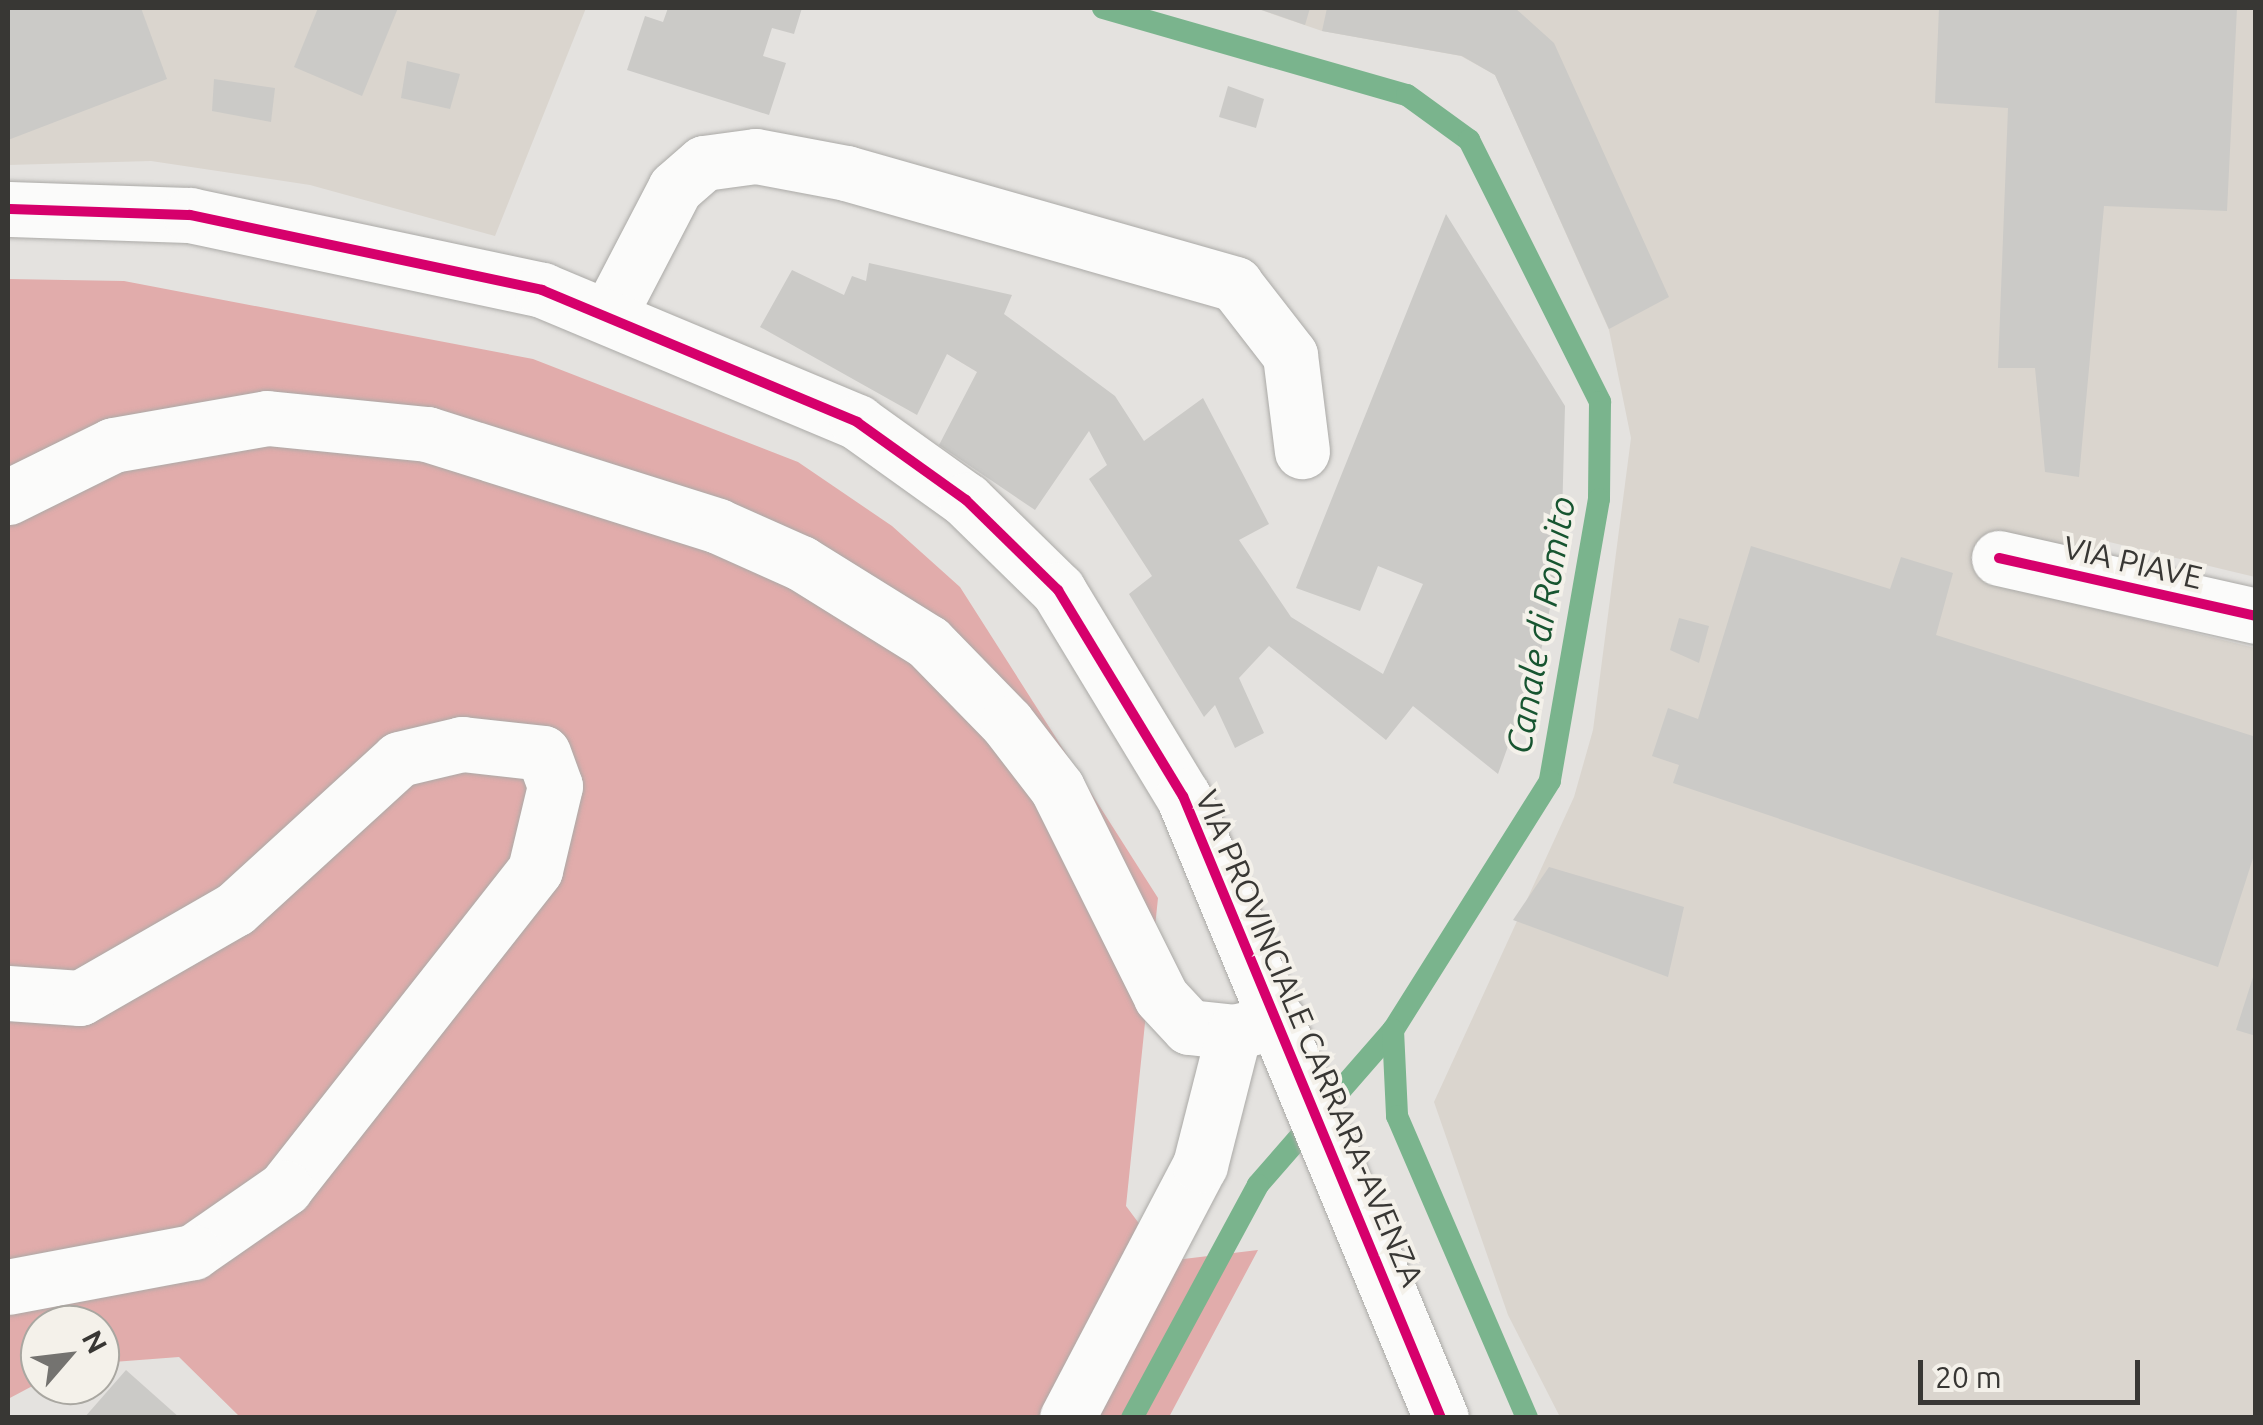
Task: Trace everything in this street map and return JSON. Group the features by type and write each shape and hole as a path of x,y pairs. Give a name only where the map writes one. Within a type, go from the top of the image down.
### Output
{"main road":[{"path":"609,316 675,188 704,163 756,156 846,173 1235,284 1290,355 1302,451"},
{"name":"VIA PROVINCIALE CARRARA-AVENZA","path":"8,209 190,215 542,290 856,422 966,500 1058,590 1184,796 1269,1037 1350,1200 1441,1418"},
{"path":"8,498 112,445 266,418 426,434 718,526 801,562 928,642 1057,788 1161,996 1190,1027 1269,1037 1067,1418"},
{"name":"VIA PIAVE","path":"2000,558 2256,616"},
{"path":"8,993 80,998 234,909 399,759 462,744 543,752 555,786 535,870 285,1188 192,1252 8,1287"}],"shaded area":[{"path":"8,8 586,8 495,236 310,185 151,161 8,165"},
{"path":"1255,8 2255,8 2255,577 2101,540 2077,604 2255,648 2255,1417 1560,1417 1508,1315 1434,1102 1574,797 1593,730 1631,438 1609,330 1495,75 1461,56 1322,31"},
{"path":"8,279 124,281 533,359 798,462 892,526 960,587 1158,898 1126,1206 1167,1261 1258,1250 1169,1417 240,1417 179,1357 120,1361 120,1305 20,1305 20,1393 8,1399"}],"building":[{"path":"8,8 141,8 167,79 8,140"},
{"path":"318,8 398,8 362,96 294,67"},
{"path":"668,8 802,8 794,34 772,28 763,56 786,63 769,115 627,70 645,16 663,22"},
{"path":"1256,8 1310,8 1305,25"},
{"path":"1327,8 1515,8 1554,43 1669,297 1609,329 1495,75 1462,56 1322,31"},
{"path":"1939,8 2237,8 2227,211 2104,206 2079,477 2045,472 2035,368 1998,368 2008,108 1935,103"},
{"path":"407,61 460,74 450,109 401,98"},
{"path":"214,79 275,88 271,122 212,111"},
{"path":"1228,86 1264,99 1256,128 1219,117"},
{"path":"1446,214 1565,406 1561,556 1539,660 1498,774 1413,706 1386,740 1269,646 1239,678 1264,733 1235,748 1215,705 1204,717 1129,594 1152,576 1089,479 1107,465 1089,431 1035,510 939,445 977,372 947,354 917,415 760,327 792,270 844,295 852,276 866,281 869,263 1012,295 1004,314 1115,396 1144,441 1203,398 1269,524 1239,540 1291,617 1383,674 1423,584 1378,566 1360,611 1296,588"},
{"path":"1751,546 1890,589 1901,557 1953,573 1936,635 2256,737 2256,849 2218,967 1673,783 1679,765 1652,756 1668,708 1698,719"},
{"path":"1679,618 1709,626 1699,663 1670,650"},
{"path":"1549,867 1684,907 1668,977 1513,920"},
{"path":"2256,971 2256,1036 2236,1030"},
{"path":"126,1370 180,1418 84,1418 95,1405 120,1405 120,1377"}],"waterway":[{"name":"Canale di Romito","path":"1103,8 1407,95 1469,140 1600,402 1599,499 1550,781 1393,1030 1258,1185 1132,1418"},
{"path":"1393,1030 1397,1116 1527,1418"}],"cycle path":[{"path":"8,209 190,215 542,290 857,422 966,500 1058,590 1183,796 1441,1418"},
{"path":"1999,558 2256,616"}]}
